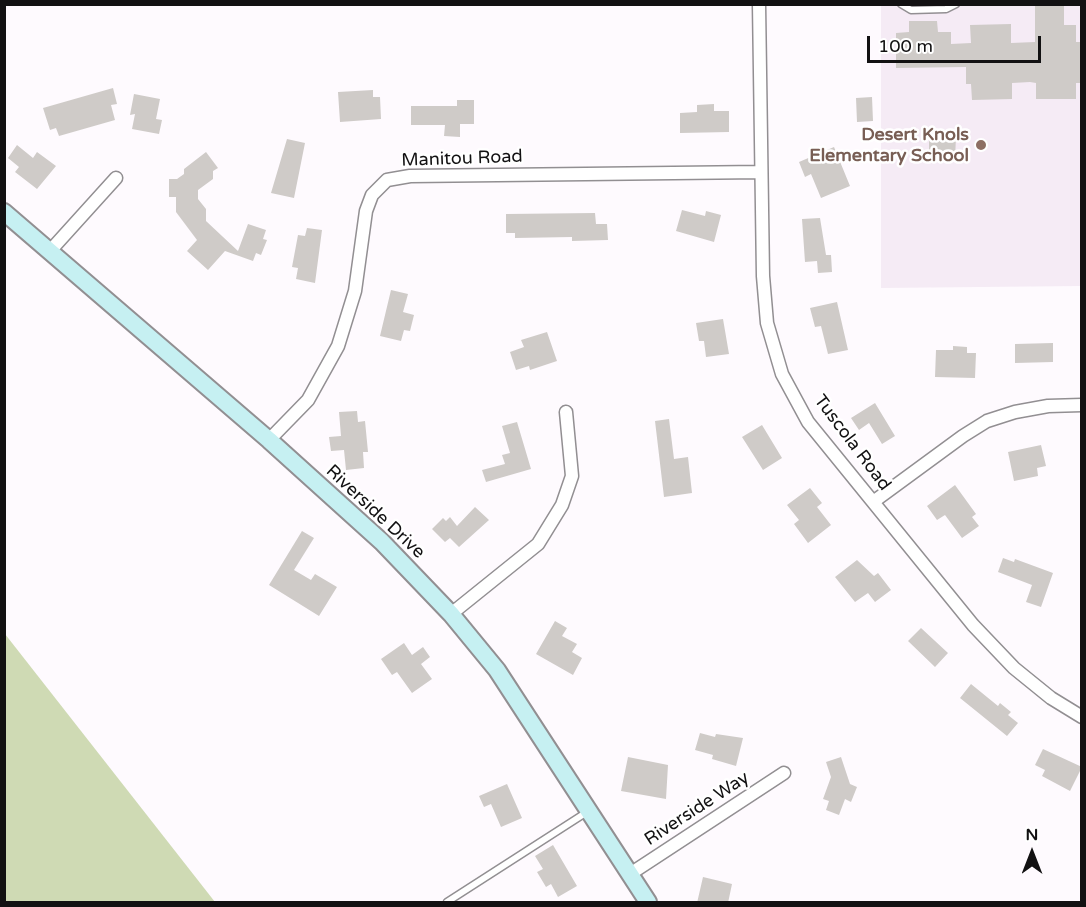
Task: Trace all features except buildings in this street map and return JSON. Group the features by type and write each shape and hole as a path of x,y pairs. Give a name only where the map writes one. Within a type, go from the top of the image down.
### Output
{"street":[{"name":"Tuscola Road","path":"759,4 763,276 767,323 782,374 808,422 974,625 1014,668 1051,698 1082,717"},
{"name":"Manitou Road","path":"269,440 308,400 338,346 355,291 366,211 372,195 387,180 410,176 761,172"},
{"path":"50,251 116,178"},
{"name":"Riverside Drive","path":"4,212 269,440 382,542 451,614 496,670 590,810 648,903"},
{"path":"873,502 987,421 1015,412 1048,406 1082,405"},
{"path":"451,614 538,544 562,505 572,476 566,412"},
{"name":"Riverside Way","path":"630,874 784,773"}],"lane":[{"path":"901,4 911,10 935,7 946,9 956,4"},
{"path":"447,903 590,810"}],"shaded area":[{"name":"Desert Knols Elementary School","path":"881,5 1081,5 1081,286 881,288"}],"green space":[{"path":"5,634 215,902 5,902"}],"place":[{"name":"Desert Knols Elementary School","path":"981,145"}]}
